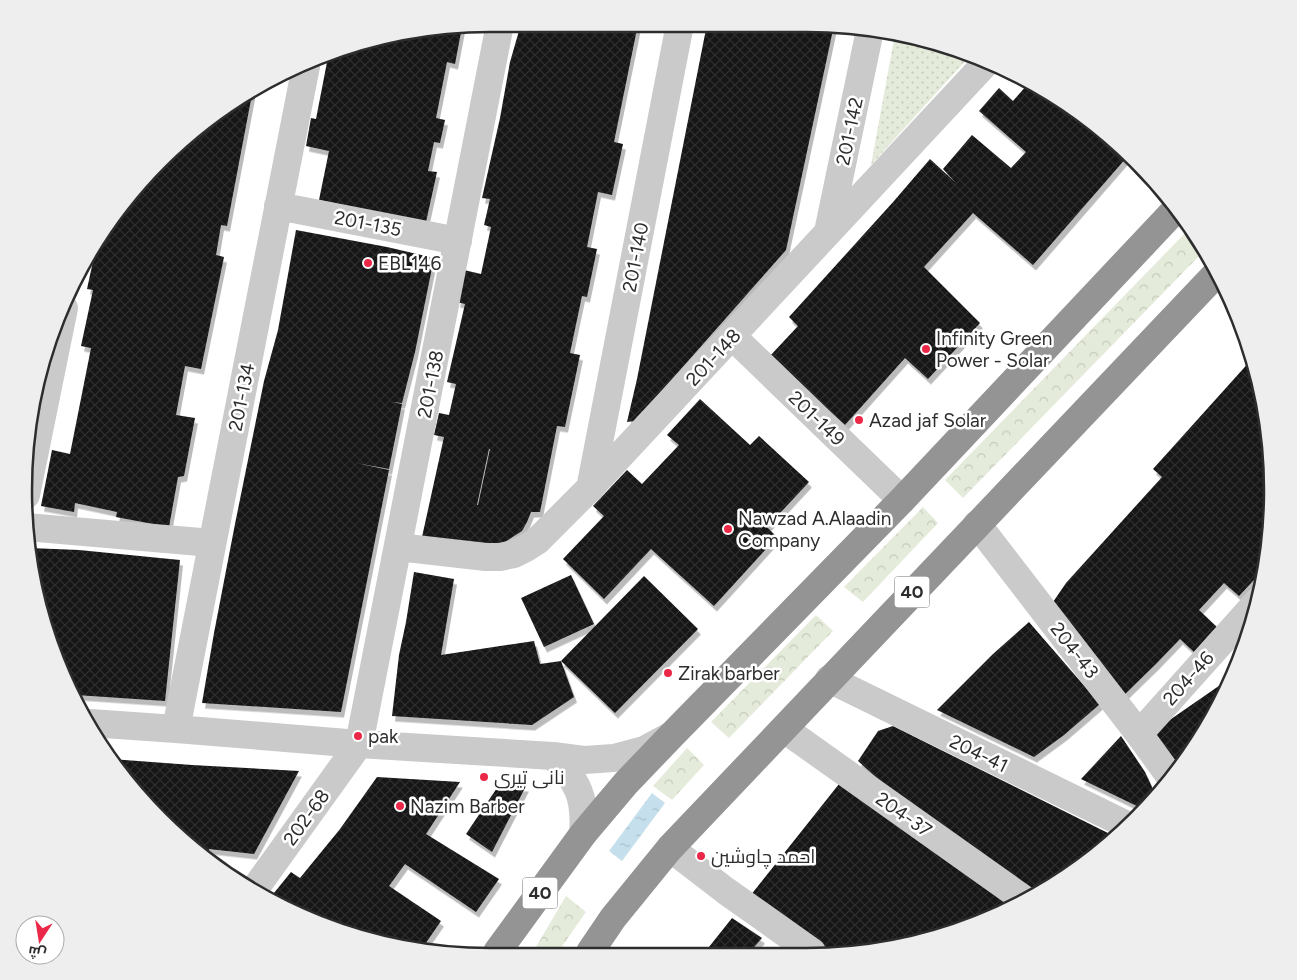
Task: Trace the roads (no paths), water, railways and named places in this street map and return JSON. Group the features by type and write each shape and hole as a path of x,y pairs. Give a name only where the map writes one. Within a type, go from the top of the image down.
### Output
{"highway":[{"name":"40","path":"500,948 583,834 626,783 902,500 1172,214"},
{"name":"40","path":"593,948 613,918 670,848 1212,278"}],"street":[{"name":"201-138","path":"359,744 498,32"},
{"name":"201-140","path":"590,489 678,32"},
{"name":"201-142","path":"828,232 869,36"},
{"name":"201-148","path":"398,547 500,557 514,554 537,541 590,489 982,67"},
{"name":"201-134","path":"176,729 305,72"},
{"name":"201-135","path":"278,206 458,240"},
{"name":"201-149","path":"732,336 902,500"},
{"path":"33,461 57,344"},
{"name":"204-43","path":"977,524 1167,773"},
{"path":"34,528 212,542"},
{"name":"204-46","path":"1139,734 1248,613"},
{"name":"204-41","path":"829,679 1122,822"},
{"path":"97,724 553,756 584,760 614,758 644,750 672,735"},
{"name":"204-37","path":"784,729 1018,895"},
{"name":"202-68","path":"258,884 359,744"},
{"path":"553,756 576,783 582,799 583,834"},
{"path":"670,848 726,891 806,948"}],"water":[{"path":"652,793 665,803 622,861 609,851"}],"place":[{"name":"EBL146","path":"368,263"},
{"name":"Infinity Green Power - Solar","path":"926,349"},
{"name":"Azad jaf Solar","path":"859,420"},
{"name":"Nawzad A.Alaadin Company","path":"728,529"},
{"name":"Zirak barber","path":"668,673"},
{"name":"pak","path":"358,736"},
{"name":"نانی تیری","path":"484,777"},
{"name":"Nazim Barber","path":"400,806"},
{"name":"احمد چاوشين","path":"701,856"}]}
